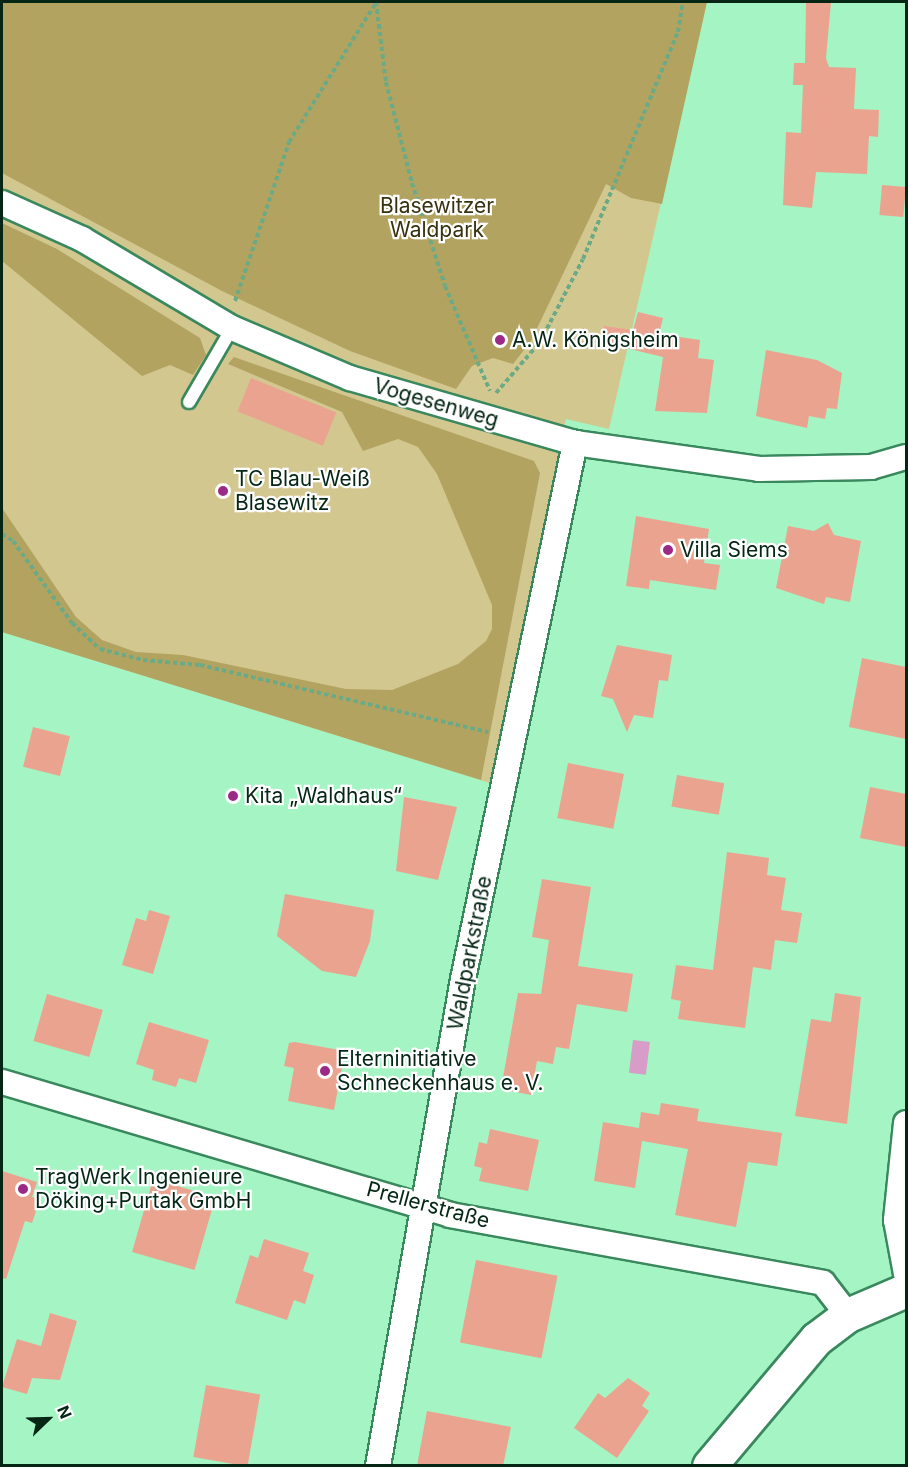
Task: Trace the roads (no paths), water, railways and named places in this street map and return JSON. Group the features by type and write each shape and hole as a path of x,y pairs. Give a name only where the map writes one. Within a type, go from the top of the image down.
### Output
{"main road":[{"path":"709,1466 816,1339 848,1315 901,1287"}],"street":[{"name":"Vogesenweg","path":"2,203 82,239 229,326 350,378 575,443 759,469 872,467 906,457"},
{"name":"Waldparkstraße","path":"378,1466 424,1205 512,738 575,443"},
{"name":"Prellerstraße","path":"2,1083 424,1205 450,1215 823,1283 848,1315"},
{"path":"901,1287 896,1220 900,1149 906,1123"}],"lane":[{"path":"189,402 229,326"}],"place":[{"name":"A.W. Königsheim","path":"500,340"},
{"name":"TC Blau-Weiß Blasewitz","path":"223,491"},
{"name":"Villa Siems","path":"668,550"},
{"name":"Kita „Waldhaus“","path":"233,796"},
{"name":"Elterninitiative Schneckenhaus e. V.","path":"325,1071"},
{"name":"TragWerk Ingenieure Döking+Purtak GmbH","path":"23,1189"}],"park label":[{"name":"Blasewitzer Waldpark","path":"437,218"}]}
